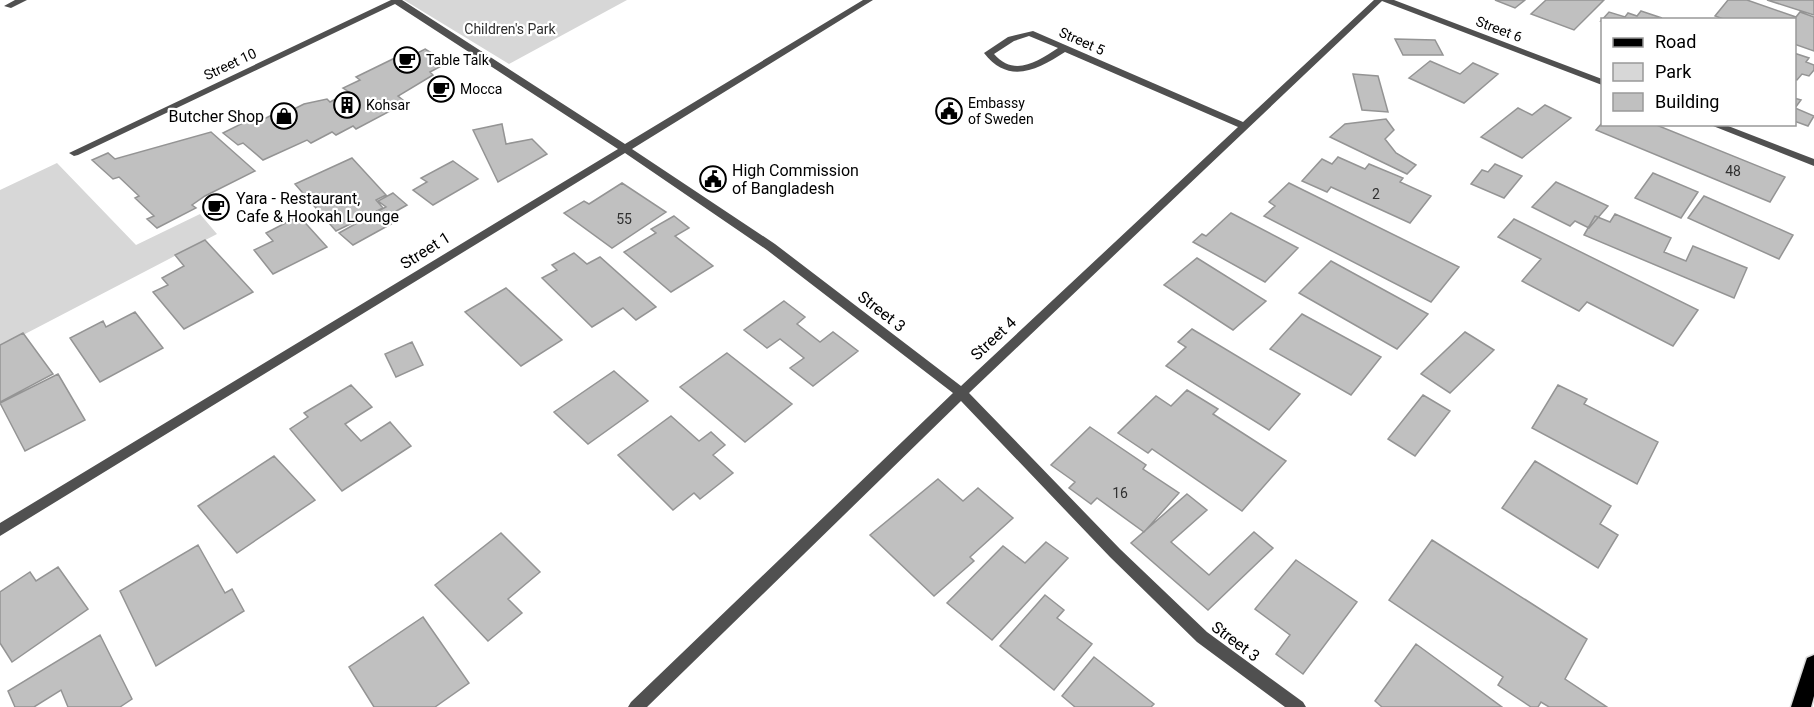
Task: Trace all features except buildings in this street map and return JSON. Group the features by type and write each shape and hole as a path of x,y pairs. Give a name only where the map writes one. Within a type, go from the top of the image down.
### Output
{"main road":[{"path":"1801,707 1814,664"}],"street":[{"path":"8,6 23,0"},
{"name":"Street 3","path":"397,0 771,247 961,393 1098,537 1202,637 1298,707"},
{"name":"Street 10","path":"74,153 397,0"},
{"name":"Street 1","path":"0,530 869,0"},
{"name":"Street 4","path":"636,707 961,393 1379,0"},
{"name":"Street 6","path":"1386,0 1601,82"},
{"name":"Street 5","path":"1064,49 1038,66 1024,69 1005,68 992,59 988,53 1011,39 1030,33 1245,127"},
{"path":"1718,126 1814,163"}],"green space":[{"name":"Children's Park","path":"404,0 627,0 509,64"},
{"path":"57,163 136,245 200,214 217,234 0,347 0,190"}],"place":[{"name":"Table Talk","path":"407,60"},
{"name":"Mocca","path":"441,89"},
{"name":"Kohsar","path":"347,105"},
{"name":"Embassy of Sweden","path":"949,111"},
{"name":"Butcher Shop","path":"284,116"},
{"name":"High Commission of Bangladesh","path":"713,179"},
{"name":"Yara - Restaurant, Cafe & Hookah Lounge","path":"216,207"}]}
